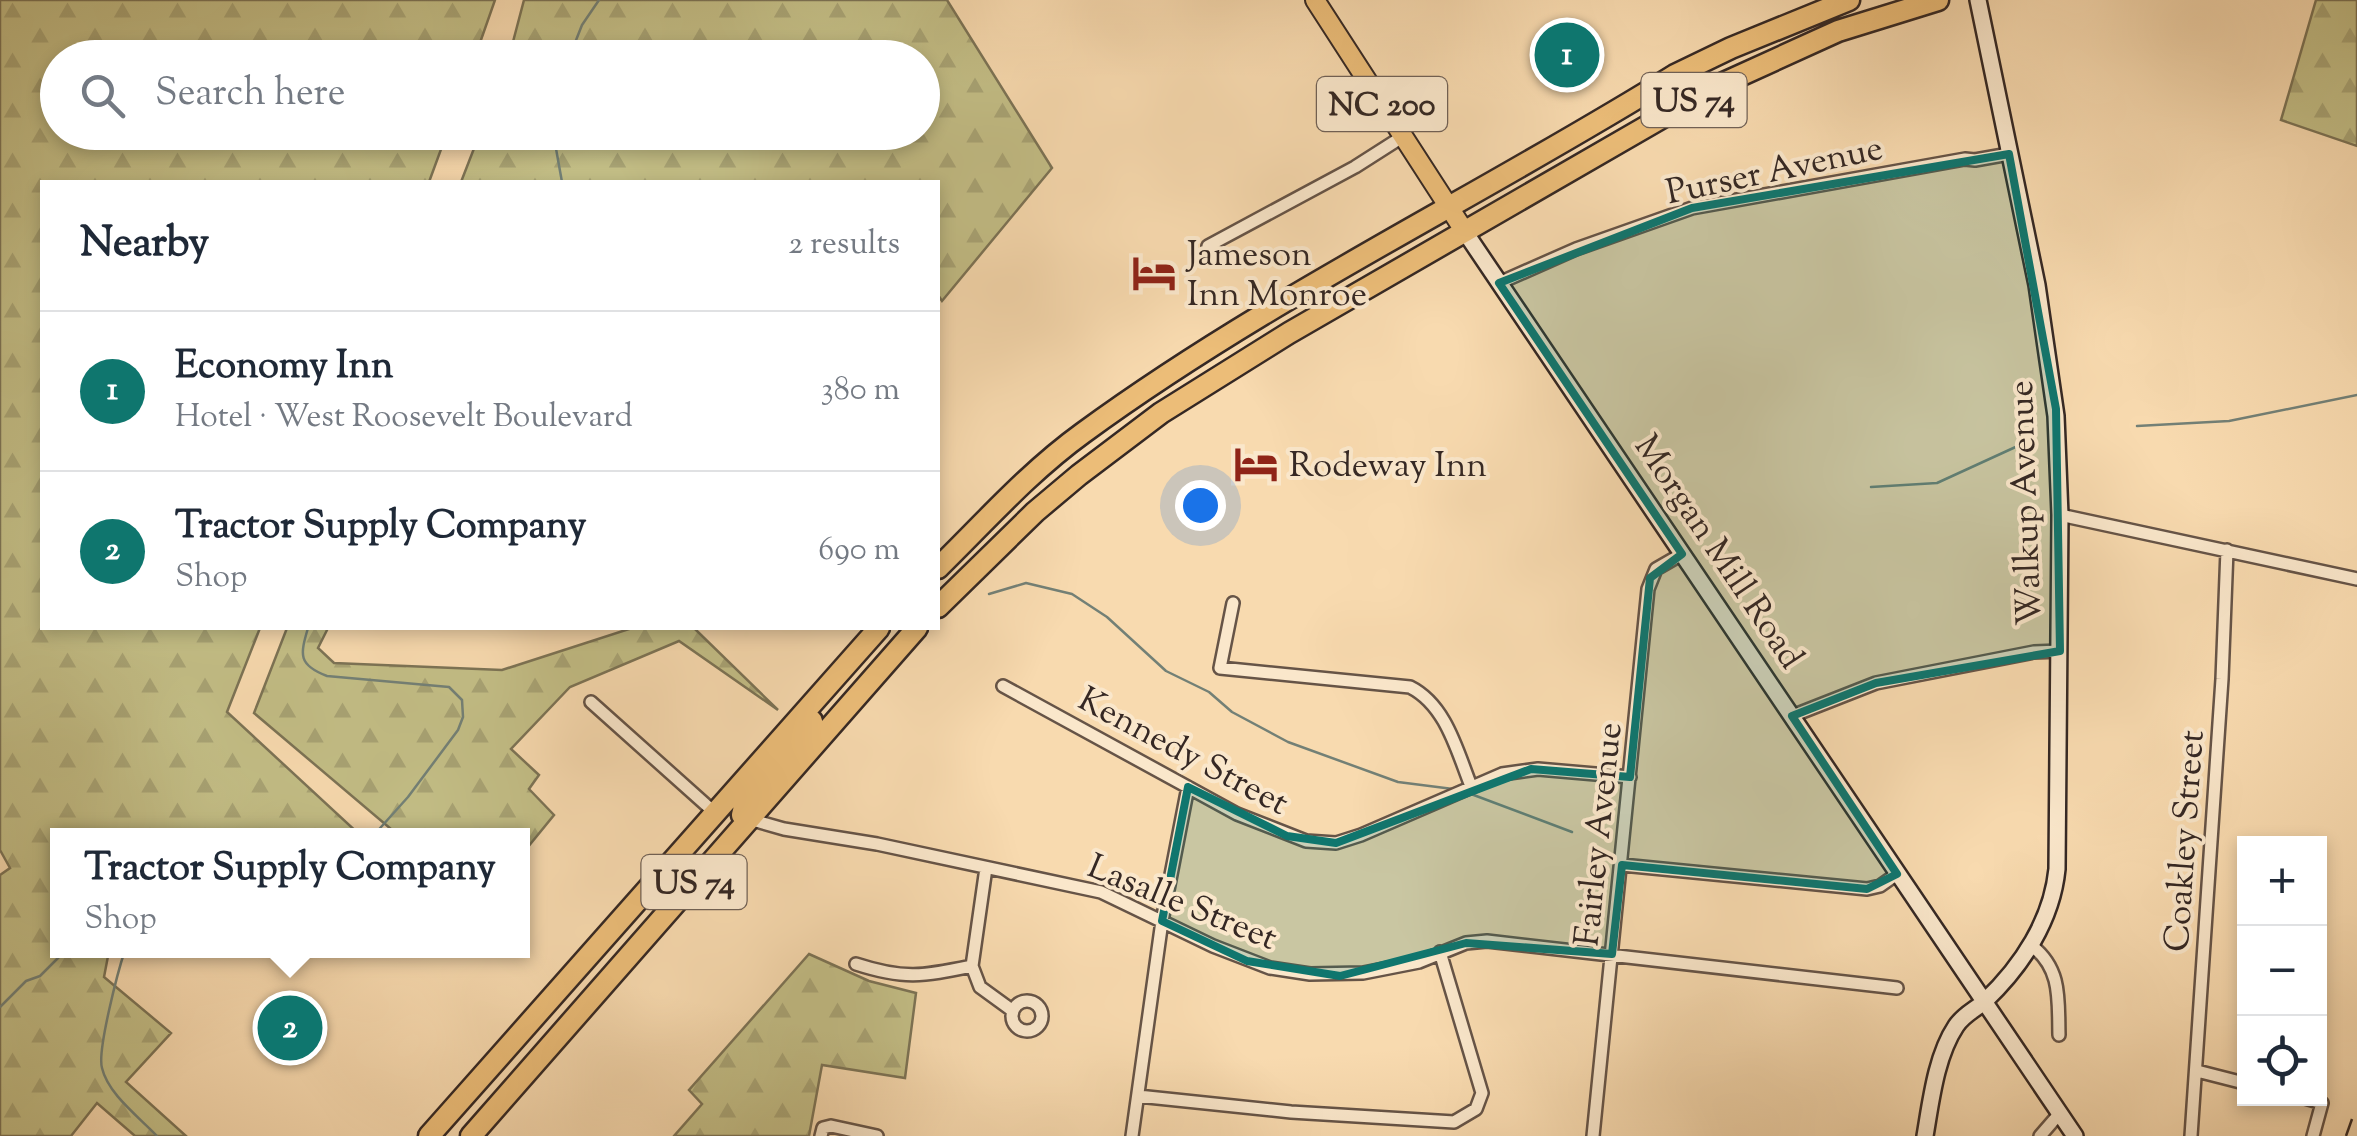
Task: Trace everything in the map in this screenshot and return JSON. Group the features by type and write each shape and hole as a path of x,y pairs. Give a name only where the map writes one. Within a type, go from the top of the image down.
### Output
{"highway":[{"name":"US 74","path":"940,566 1000,505 1080,436 1189,362 1675,76 1731,48 1849,0"},
{"name":"US 74","path":"940,604 1036,512 1161,412 1312,320 1716,87 1838,31 1938,0"},
{"name":"US 74","path":"429,1136 877,630"},
{"path":"806,754 842,696 898,630"},
{"name":"US 74","path":"471,1136 915,630"},
{"path":"748,819 742,815 744,803 806,728 857,652"}],"main road":[{"name":"Morgan Mill Road","path":"1315,0 1465,232"}],"street":[{"name":"Walkup Avenue","path":"1924,1136 1942,1054 1961,1020 1984,1002 2032,946 2056,885 2060,515 2056,409 2037,285 1978,0"},
{"path":"1208,246 1355,167 1402,137"},
{"name":"Purser Avenue","path":"1499,283 1576,249 1692,208 1965,158 2010,154"},
{"name":"Morgan Mill Road","path":"1465,232 2075,1136"},
{"path":"2060,515 2357,579"},
{"name":"Coakley Street","path":"2191,1136 2226,550"},
{"name":"Fairley Avenue","path":"1594,1136 1650,578 1663,564 1682,554"},
{"path":"1233,603 1220,668 1410,686 1422,693 1439,713 1471,786"},
{"path":"1792,716 1876,683 2034,652 2060,651"},
{"name":"Kennedy Street","path":"1004,686 1188,787 1288,836 1336,843 1502,774 1538,768 1630,776"},
{"path":"590,702 714,812"},
{"path":"1132,1136 1162,921 1188,787"},
{"name":"Lasalle Street","path":"748,819 784,830 877,844 1101,892 1247,961 1310,974 1362,973 1418,962 1466,943 1488,942 1896,988"},
{"path":"1622,865 1867,888 1880,886 1898,874"},
{"path":"986,868 972,966 980,987 1014,1010"},
{"path":"2032,946 2052,966 2057,979 2059,1035"},
{"path":"1138,1096 1408,1121 1454,1122 1470,1116 1482,1093 1440,952"},
{"path":"856,964 886,974 909,976 972,966"},
{"path":"2197,1071 2237,1081"},
{"path":"2314,1136 2321,1106"},
{"path":"2040,1136 2060,1113"},
{"path":"822,1132 831,1126 878,1136"}],"highlighted area":[{"path":"2009,154 2056,409 2060,651 1876,683 1792,716 1897,874 1867,889 1622,865 1612,954 1466,943 1340,976 1247,961 1162,921 1188,787 1287,836 1336,843 1531,769 1630,777 1650,578 1682,554 1499,283 1692,208"}],"green space":[{"path":"0,0 495,0 481,40 40,40 40,150 441,150 430,180 40,180 40,630 259,630 227,712 352,828 50,828 50,958 108,958 104,977 171,1033 126,1082 186,1136 135,1136 97,1103 71,1136 0,1136 0,875 10,868 0,850"},
{"path":"524,0 947,0 1052,168 942,301 940,180 462,180 473,150 940,150 940,40 513,40"},
{"path":"2316,0 2357,0 2357,146 2281,120"},
{"path":"286,630 327,630 318,648 334,663 502,670 626,630 696,630 778,710 679,641 570,687 511,749 539,775 529,789 554,815 530,844 530,828 390,828 254,713"},
{"path":"809,954 869,981 916,993 905,1078 822,1065 809,1136 674,1136 702,1104 689,1090"}],"waterway":[{"path":"576,40 599,0"},
{"path":"556,150 562,180"},
{"path":"2137,426 2229,421 2357,395"},
{"path":"1871,487 1937,483 2033,439"},
{"path":"989,594 1026,583 1072,594 1107,617 1166,671 1209,692 1232,712 1288,742 1398,782 1453,789"},
{"path":"308,630 304,658 318,672 449,687 462,700 463,717 458,730 380,828"},
{"path":"1471,794 1572,832"},
{"path":"0,1007 26,981 40,976 58,958"},
{"path":"123,958 105,1029 102,1068 117,1096 157,1136"}],"railway":[{"path":"2346,1136 2357,1105"}],"place":[{"name":"Economy Inn","path":"1567,55"},
{"name":"Jameson Inn Monroe","path":"1154,273"},
{"name":"Rodeway Inn","path":"1256,464"},
{"name":"Tractor Supply Company","path":"290,1028"}]}
